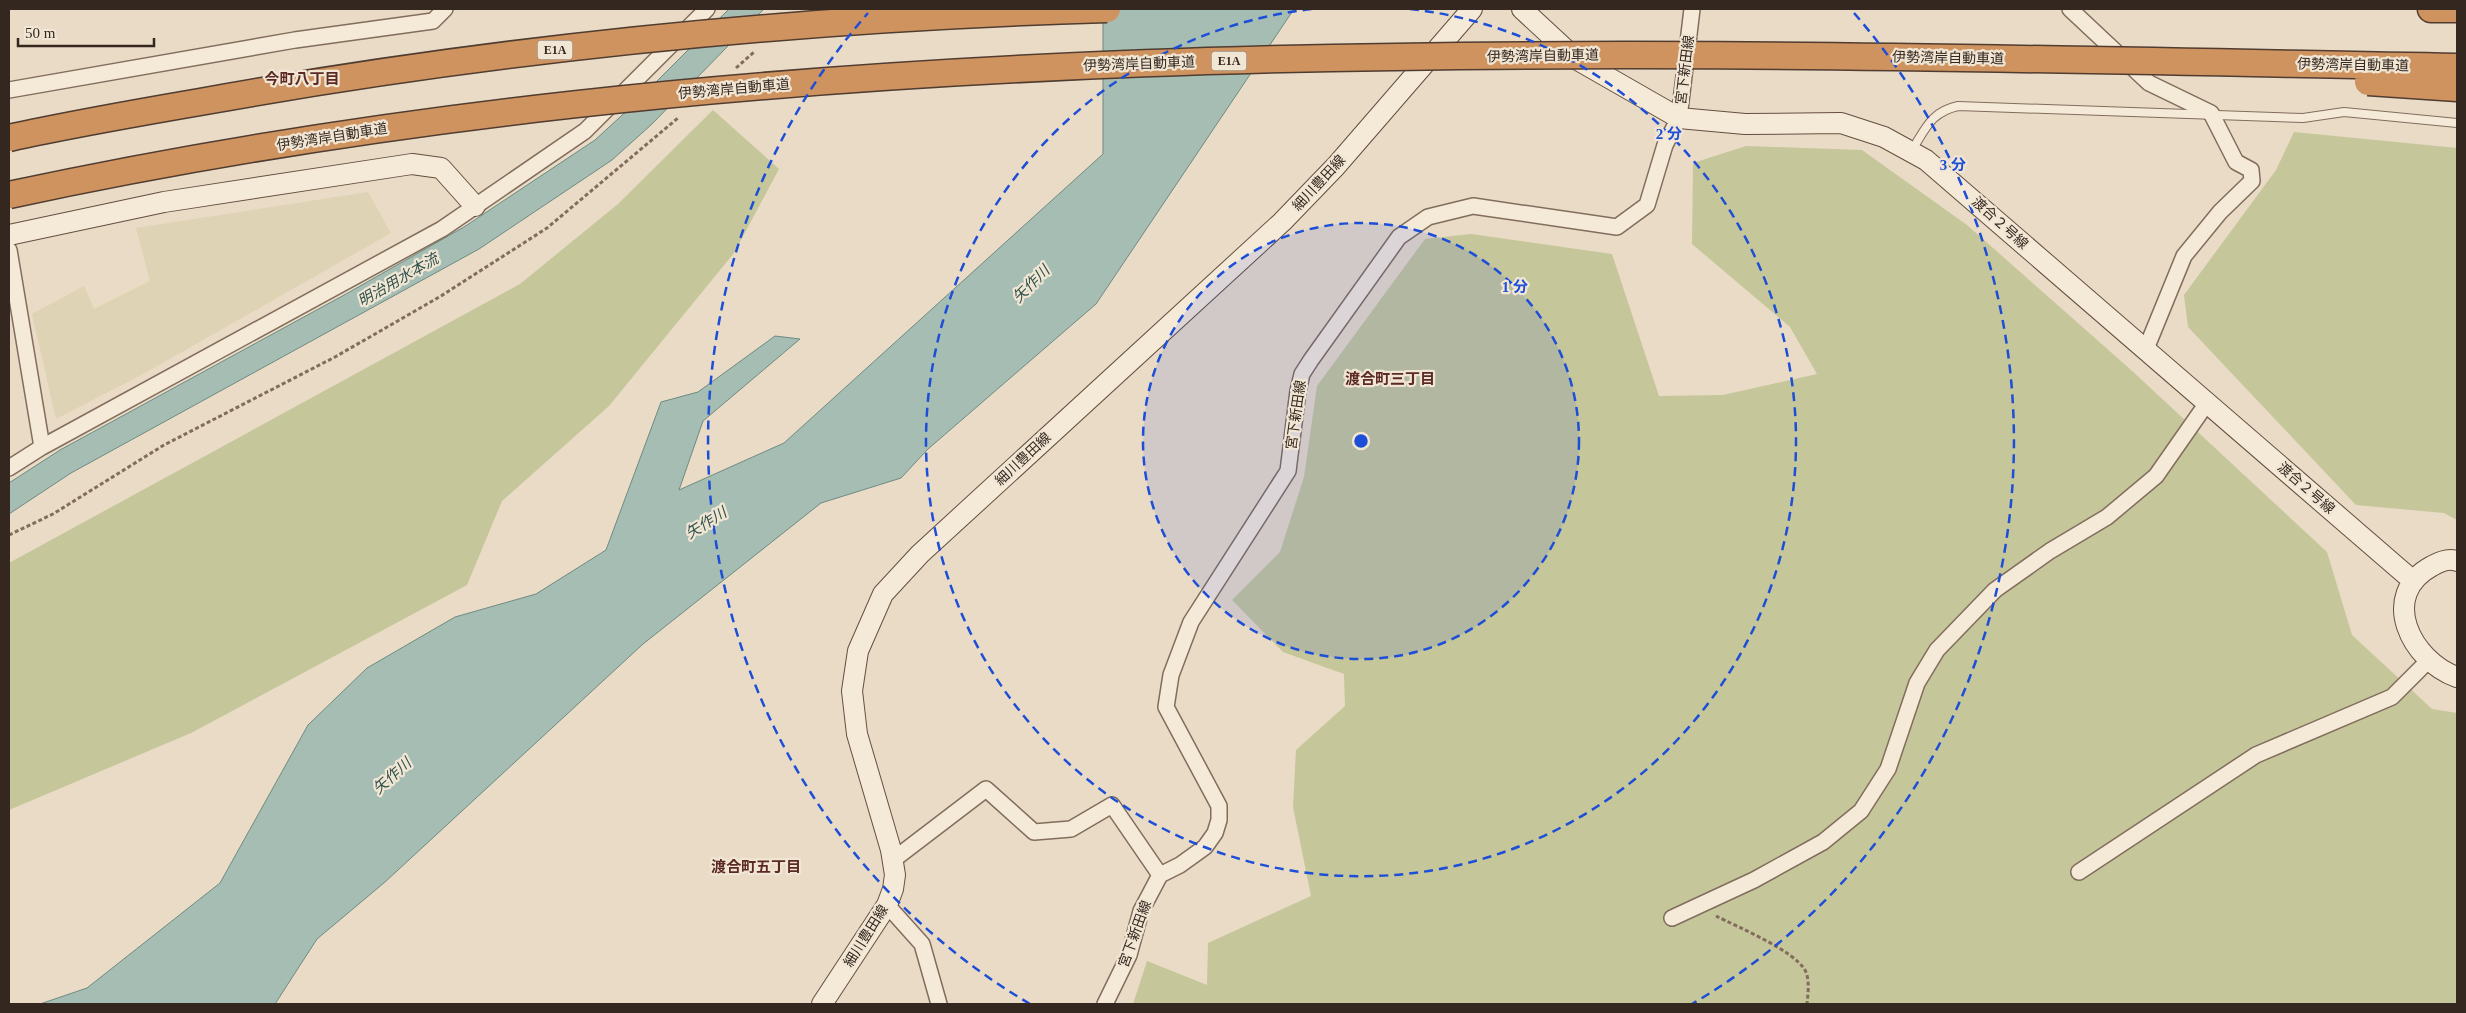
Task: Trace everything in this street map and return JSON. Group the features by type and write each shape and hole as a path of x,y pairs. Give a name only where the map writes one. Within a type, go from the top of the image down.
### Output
{"highway":[{"name":"E1A","path":"9,138 277,88 449,62 770,26 922,16 1107,9"},
{"path":"2431,9 2457,9"},
{"name":"伊勢湾岸自動車道","path":"9,195 305,141 450,119 773,85 923,74 1084,66 1371,58 1632,56 1996,59 2457,67"},
{"path":"1996,59 2457,88"}],"street":[{"path":"9,90 295,40 433,21 445,9"},
{"path":"9,468 42,447 442,229 585,131 707,9"},
{"name":"細川豊田線","path":"822,1004 887,905 895,875 893,860 857,734 852,691 858,651 883,594 920,554 1282,222 1336,166 1472,9"},
{"name":"渡合２号線","path":"1522,9 1576,59 1679,118 1745,124 1841,123 1884,137 1926,160 2412,580"},
{"name":"宮下新田線","path":"1105,1004 1129,956 1141,911 1160,875 1180,865 1205,847 1214,833 1219,820 1219,806 1166,707 1171,675 1191,622 1288,471 1298,391 1302,374 1399,238 1428,217 1473,206 1617,227 1647,205 1665,145 1679,118 1692,9"},
{"path":"2070,9 2148,83 2211,113 2236,162 2251,170 2252,181 2220,212 2184,256 2146,349"},
{"path":"9,235 164,202 412,164 441,168 475,206"},
{"path":"9,250 42,447"},
{"path":"1672,918 1754,880 1823,842 1860,811 1888,769 1918,683 1938,650 1995,590 2050,551 2107,517 2156,476 2207,402"},
{"path":"2457,561 2453,559 2437,563 2412,580 2405,596 2403,612 2408,633 2429,660 2457,677"},
{"path":"2079,872 2256,755 2392,697 2429,660"},
{"path":"893,860 986,789 1034,832 1071,829 1112,805 1160,875"},
{"path":"887,905 922,944 939,1004"}],"lane":[{"path":"1911,152 1932,118 1943,109 1958,106 2211,113 2303,118 2344,112 2457,123"}],"path":[{"path":"730,74 758,48"},
{"path":"9,535 53,514 164,445 336,357 441,296 547,228 685,112"},
{"path":"1697,906 1792,956 1805,970 1809,986 1807,1004"}],"shaded area":[{"path":"368,192 391,233 145,373 56,419 32,314 84,286 94,309 150,281 136,228"}],"green space":[{"path":"713,110 779,169 734,253 609,406 502,501 467,585 191,733 9,810 9,563 520,284 618,204"},
{"path":"2294,132 2457,148 2457,520 2444,513 2356,505 2188,327 2184,295 2276,170"},
{"path":"1746,146 1862,150 1967,225 2130,369 2327,552 2352,635 2432,709 2457,713 2457,1004 1133,1004 1147,961 1207,985 1208,943 1311,896 1293,807 1296,750 1345,706 1344,674 1283,652 1232,600 1280,552 1304,477 1317,386 1425,239 1471,234 1612,254 1659,396 1723,395 1817,374 1790,327 1692,244 1693,163"}],"water":[{"name":"明治用水本流","path":"729,9 764,9 652,124 612,160 479,249 71,473 9,514 9,483 60,450 346,294 464,227 595,140 632,106"},
{"name":"矢作川","path":"1103,9 1294,9 1096,304 928,449 901,478 821,503 643,644 385,882 317,939 275,1004 40,1004 87,988 220,883 308,725 367,668 455,617 536,594 606,550 661,402 698,392 775,336 800,339 703,421 679,490 784,443 1103,154"}],"district":[{"name":"今町八丁目","path":"302,79"},
{"name":"渡合町三丁目","path":"1390,379"},
{"name":"渡合町五丁目","path":"756,867"}]}
